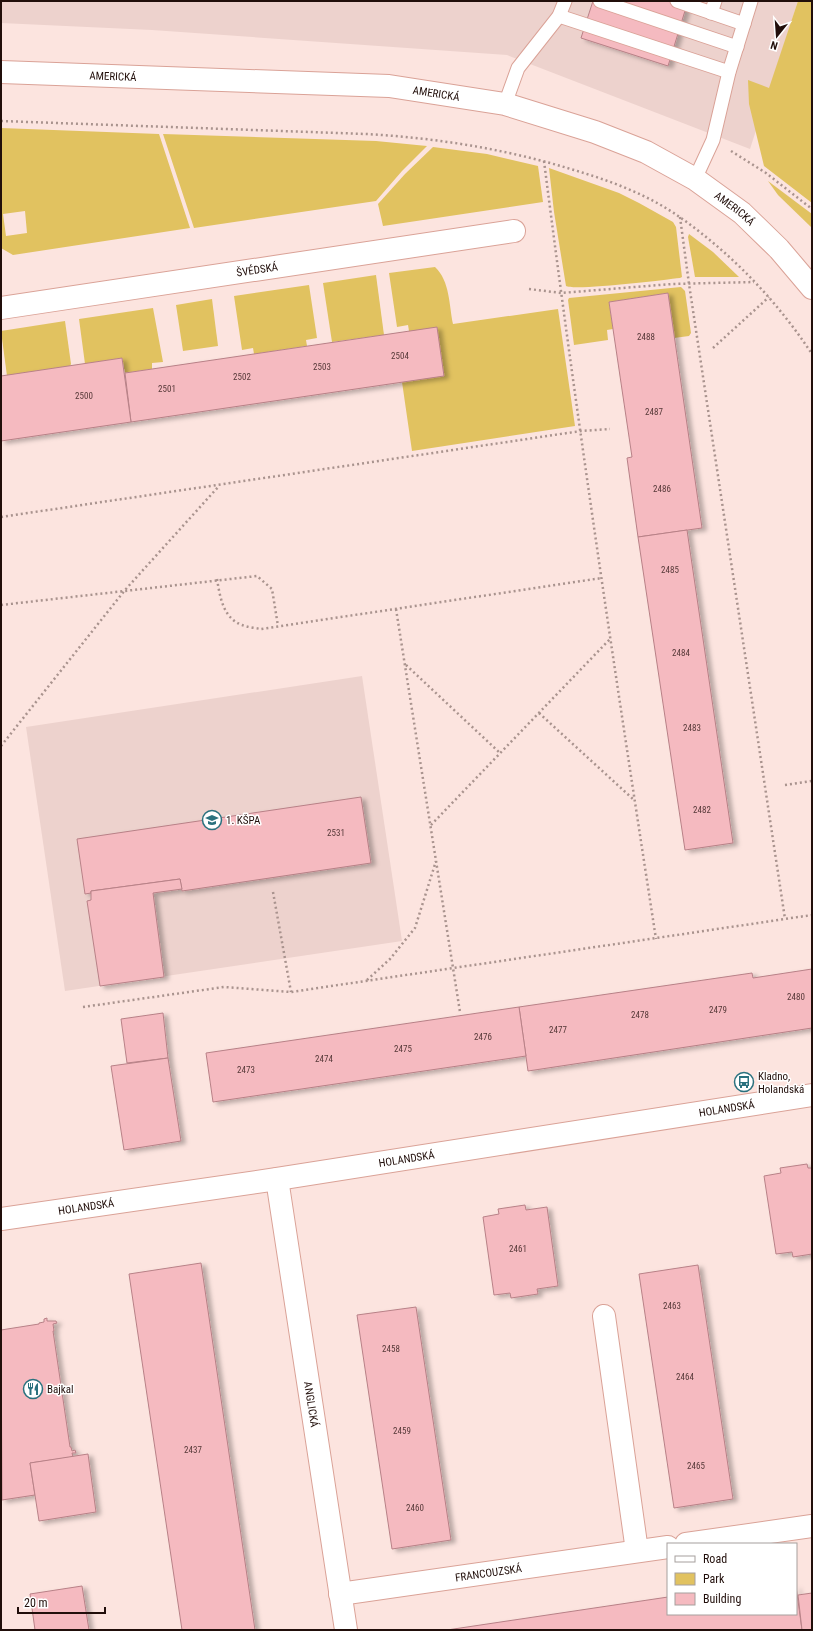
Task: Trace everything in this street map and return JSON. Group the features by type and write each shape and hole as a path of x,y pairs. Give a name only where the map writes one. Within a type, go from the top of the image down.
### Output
{"street":[{"name":"AMERICKÁ","path":"1,72 389,86 505,104 595,132 639,149 695,179 742,212 779,249 812,288"},
{"name":"ŠVÉDSKÁ","path":"1,308 514,231"},
{"name":"HOLANDSKÁ","path":"1,1219 277,1179 812,1095"},
{"name":"ANGLICKÁ","path":"277,1179 346,1630"},
{"path":"604,1316 637,1551"},
{"path":"693,1543 812,1526"},
{"name":"FRANCOUZSKÁ","path":"340,1594 667,1546"}],"lane":[{"path":"505,104 518,68 559,16 565,1"},
{"path":"600,1 737,47"},
{"path":"677,1 713,7 744,24"},
{"path":"695,179 714,140 729,72 751,1"},
{"path":"559,16 729,72"}],"path":[{"path":"1,121 414,137 461,143 515,153 544,161 603,179 643,195 680,217 724,253 769,297 796,330 812,354"},
{"path":"714,140 766,173 812,209"},
{"path":"544,161 561,293 610,639 656,939"},
{"path":"680,217 784,919"},
{"path":"529,289 561,293 689,284 754,282"},
{"path":"713,348 769,297"},
{"path":"1,517 219,486 581,431 610,428"},
{"path":"1,746 125,590 219,486"},
{"path":"1,605 257,576 272,589 278,626"},
{"path":"217,580 221,600 228,615 241,625 261,629 602,578"},
{"path":"396,609 460,1012"},
{"path":"431,825 610,639"},
{"path":"405,664 500,753"},
{"path":"539,713 634,800"},
{"path":"785,785 812,781"},
{"path":"366,981 390,959 415,928 436,861"},
{"path":"273,892 291,992"},
{"path":"83,1007 224,987 291,992 812,915"}],"shaded area":[{"path":"1,1 798,1 750,149 507,55 152,30 1,23"},
{"name":"1. KŠPA","path":"362,676 402,941 65,991 26,727"}],"green space":[{"path":"798,1 812,1 812,203 764,166 749,104 748,80 769,88"},
{"path":"1,128 159,134 190,228 13,255 1,248","holes":["25,211 27,233 6,236 3,214"]},
{"path":"163,134 376,141 427,146 402,171 376,201 194,228"},
{"path":"433,147 487,154 538,166 543,202 383,226 378,204 405,174"},
{"path":"549,168 619,193 673,222 676,227 682,277 601,286 566,286 554,212"},
{"path":"768,181 812,214 812,228 778,195"},
{"path":"689,234 713,252 739,277 695,277 688,237"},
{"path":"435,267 444,279 450,301 453,324 558,309 575,426 412,451 402,382 409,331 408,325 397,327 389,273"},
{"path":"376,275 384,335 332,342 323,283"},
{"path":"309,285 317,338 306,340 307,346 254,354 253,348 242,350 234,296"},
{"path":"681,287 685,291 691,333 689,336 674,338 668,293 609,302 613,329 607,330 608,340 574,345 568,300 569,298"},
{"path":"212,299 218,346 183,351 176,305"},
{"path":"153,308 163,362 152,363 152,369 125,373 122,358 85,364 79,319"},
{"path":"65,321 71,364 70,366 7,376 1,331"}],"building":[{"path":"593,1 688,1 668,66 581,38"},
{"path":"668,293 702,528 638,537 627,458 632,457 609,302"},
{"path":"437,327 444,376 131,422 125,373"},
{"path":"122,358 131,422 1,441 1,376"},
{"path":"687,530 733,843 685,850 638,537"},
{"path":"361,797 371,863 182,891 180,879 91,891 91,893 85,894 77,839"},
{"path":"180,879 182,889 153,893 164,977 100,986 87,901 91,900 91,891"},
{"path":"812,969 812,1028 528,1071 519,1007 752,973 753,978"},
{"path":"519,1007 526,1056 213,1102 206,1053"},
{"path":"163,1013 168,1058 127,1063 121,1019"},
{"path":"168,1058 181,1141 124,1150 111,1066"},
{"path":"807,1164 808,1168 812,1168 812,1254 793,1257 792,1252 776,1254 764,1176 781,1173 780,1168"},
{"path":"525,1205 526,1210 547,1207 558,1286 537,1289 538,1294 511,1298 510,1293 494,1295 483,1217 499,1214 498,1209"},
{"path":"201,1263 255,1630 182,1630 129,1274"},
{"path":"698,1265 733,1499 674,1508 639,1274"},
{"path":"416,1307 451,1540 392,1549 357,1315"},
{"path":"47,1318 47,1321 56,1321 57,1323 53,1324 53,1331 70,1447 72,1451 75,1450 76,1453 72,1453 73,1457 30,1463 35,1495 2,1500 1,1330 39,1324 44,1322 44,1319"},
{"path":"88,1454 96,1512 39,1521 30,1463"},
{"path":"82,1586 89,1630 35,1630 30,1594"},
{"path":"797,1593 802,1630 447,1630 667,1597 667,1615 797,1615"},
{"path":"812,1593 812,1630 802,1630 798,1595"}],"place":[{"name":"1. KŠPA","path":"212,820"},
{"name":"Kladno, Holandská","path":"744,1082"},
{"name":"Bajkal","path":"33,1389"}]}
